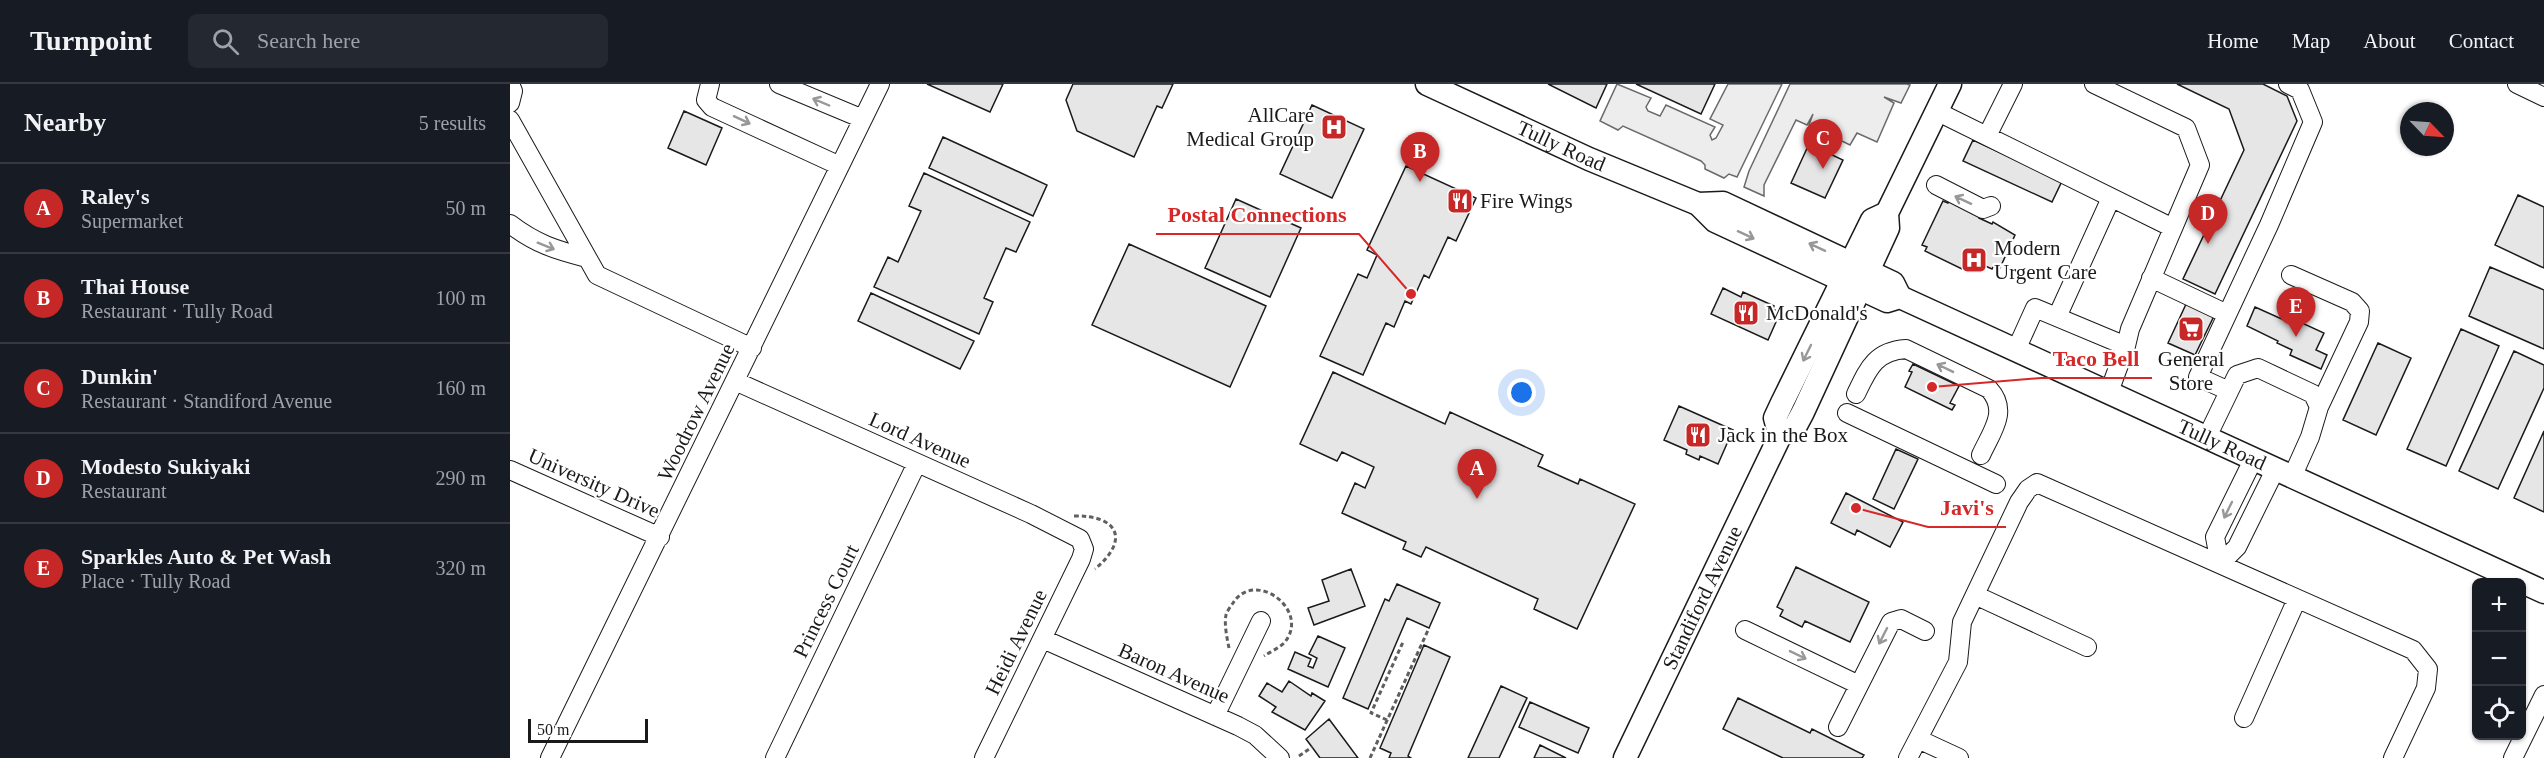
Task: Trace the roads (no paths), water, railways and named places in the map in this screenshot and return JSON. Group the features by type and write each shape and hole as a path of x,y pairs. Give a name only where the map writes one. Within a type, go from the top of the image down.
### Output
{"main road":[{"name":"Tully Road","path":"1427,84 1589,159 1698,204 1723,202 1856,275 1896,285 1900,297 2544,592"},
{"name":"Standiford Avenue","path":"1624,758 1780,436 1775,418 1856,275 1888,228 1887,213 1950,84"}],"street":[{"path":"510,84 513,91 510,103"},
{"path":"710,84 706,100 712,107 840,166"},
{"path":"779,84 863,120"},
{"name":"Woodrow Avenue","path":"550,758 880,84"},
{"path":"1987,136 2013,84"},
{"path":"2094,84 2186,128 2200,165 2130,328 2126,346 2109,392"},
{"path":"2229,391 2198,376 2313,122 2300,90 2288,84"},
{"path":"2517,84 2544,97"},
{"path":"1936,111 2173,228"},
{"path":"510,120 597,275 752,348"},
{"path":"1936,185 1983,209 1991,206"},
{"path":"2057,317 2111,198"},
{"path":"510,224 526,237 547,248 587,258"},
{"path":"2220,564 2237,547 2310,437 2319,407 2359,322 2360,311 2352,302 2291,275"},
{"path":"2151,278 2227,315"},
{"path":"2016,350 2035,308 2126,346"},
{"path":"1856,394 1868,369 1881,355 1893,350 1906,349 1989,389 1995,396 1999,404 1999,417 1981,454"},
{"path":"2207,438 2237,375 2258,368 2313,394 2319,407"},
{"name":"Lord Avenue","path":"735,381 1074,535 1083,544"},
{"path":"1847,413 1996,484"},
{"path":"2220,564 2215,537 2254,458"},
{"name":"Princess Court","path":"775,758 917,463"},
{"name":"University Drive","path":"510,470 660,537"},
{"path":"1908,758 1958,662 1962,622 2019,502 2028,489 2037,483 2413,650 2428,669 2426,688 2393,758"},
{"name":"Heidi Avenue","path":"984,758 1081,559 1083,544"},
{"path":"1975,595 2087,647"},
{"path":"2244,718 2297,598"},
{"path":"1838,727 1891,622 1901,619 1925,631"},
{"path":"1215,716 1261,621"},
{"path":"1745,630 1859,685"},
{"name":"Baron Avenue","path":"1043,639 1215,716 1286,753"},
{"path":"2513,758 2538,722 2544,695"},
{"path":"1918,739 1959,758"}],"place":[{"name":"AllCare Medical Group","path":"1334,127"},
{"name":"Dunkin'","path":"1823,169"},
{"name":"Thai House","path":"1420,182"},
{"name":"Fire Wings","path":"1460,201"},
{"name":"Modesto Sukiyaki","path":"2208,244"},
{"name":"Modern Urgent Care","path":"1974,260"},
{"name":"Postal Connections","path":"1411,294"},
{"name":"McDonald's","path":"1746,313"},
{"name":"General Store","path":"2191,329"},
{"name":"Sparkles Auto & Pet Wash","path":"2296,337"},
{"name":"Taco Bell","path":"1932,387"},
{"name":"Jack in the Box","path":"1698,435"},
{"name":"Raley's","path":"1477,499"},
{"name":"Javi's","path":"1856,508"}]}
